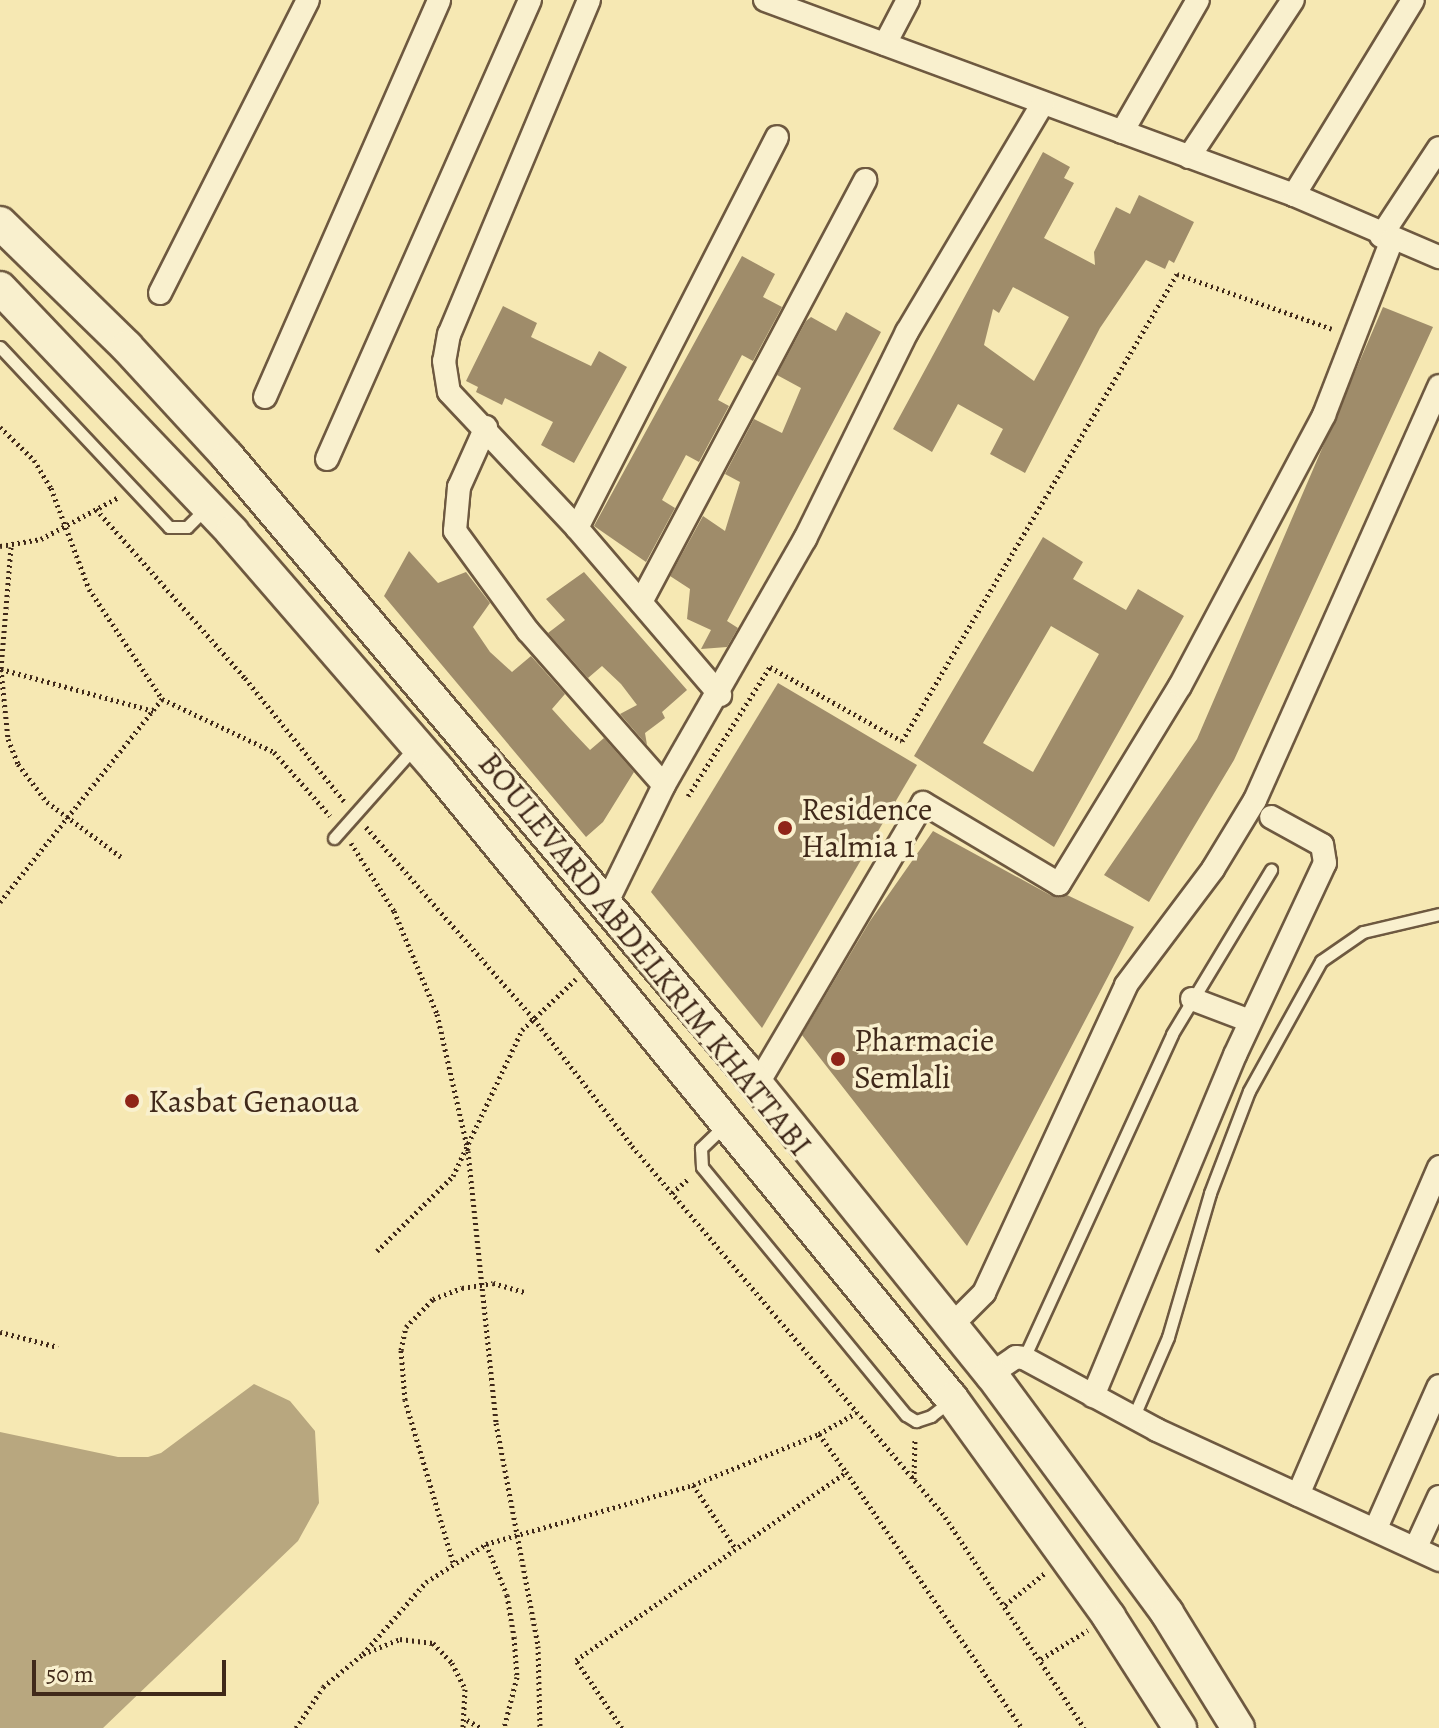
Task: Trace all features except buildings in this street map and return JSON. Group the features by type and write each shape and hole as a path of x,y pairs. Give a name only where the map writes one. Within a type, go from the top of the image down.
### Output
{"street":[{"path":"160,293 308,0"},
{"path":"265,397 439,0"},
{"path":"327,459 530,0"},
{"path":"589,0 449,334 444,361 449,392 486,427 577,528 720,695"},
{"path":"765,0 1294,195 1387,238 1439,257"},
{"path":"885,44 908,0"},
{"path":"1122,132 1198,0"},
{"path":"1189,157 1293,0"},
{"path":"1294,195 1413,0"},
{"path":"606,904 664,785 720,695 805,539 907,332 1043,103"},
{"path":"577,528 777,137"},
{"path":"757,1085 923,803 1059,884 1180,686 1324,415 1355,337 1387,238 1439,148"},
{"path":"641,602 865,180"},
{"name":"BOULEVARD ABDELKRIM KHATTABI","path":"0,223 228,457 526,807 757,1085 991,1374 1167,1613 1238,1728"},
{"name":"BOULEVARD ABDELKRIM KHATTABI","path":"0,288 208,506 438,770 952,1399 1109,1617 1180,1728"},
{"path":"951,1326 984,1293 1126,985 1213,869 1255,800 1439,386"},
{"path":"486,427 459,487 455,531 528,631 664,785"},
{"path":"438,770 436,754 455,743 526,807"},
{"path":"1093,1396 1250,1021 1325,863 1322,845 1271,817"},
{"path":"1192,999 1250,1021"},
{"path":"1298,1495 1429,1221 1439,1167"},
{"path":"991,1374 1016,1357 1024,1358 1133,1419 1376,1528 1439,1560"},
{"path":"1376,1528 1439,1386"},
{"path":"1416,1547 1439,1497"}],"lane":[{"path":"0,347 177,531 208,506"},
{"path":"338,834 417,745"},
{"path":"1024,1358 1165,1047 1271,870"},
{"path":"1133,1419 1168,1337 1210,1193 1249,1091 1321,961 1363,932 1439,914"},
{"path":"726,1124 701,1148 702,1167 916,1421 952,1399"}],"path":[{"path":"681,807 770,667 902,741 1177,274 1355,337"},
{"path":"0,427 34,460 107,622 162,699 274,752 394,911 437,1014 468,1151 496,1423 538,1646 540,1728"},
{"path":"0,546 11,547 63,526 135,489"},
{"path":"96,509 534,1019 632,1146 914,1479 1005,1605 1084,1728"},
{"path":"11,547 0,669 8,739 18,764 66,818 121,857"},
{"path":"0,669 153,711"},
{"path":"0,902 162,699"},
{"path":"0,741 8,739"},
{"path":"377,1251 453,1176 468,1151 522,1030 594,962"},
{"path":"453,1562 405,1400 401,1350 406,1327 433,1299 484,1283 527,1293"},
{"path":"0,1332 58,1347"},
{"path":"296,1728 323,1687 363,1654 402,1605 453,1562 486,1544 516,1534 693,1485 819,1434 856,1413"},
{"path":"914,1479 916,1421"},
{"path":"819,1434 1022,1728"},
{"path":"622,1728 576,1660 846,1472"},
{"path":"693,1485 735,1548"},
{"path":"486,1544 507,1595 514,1637 517,1677 504,1728"},
{"path":"1005,1605 1066,1558"},
{"path":"1041,1659 1109,1617"},
{"path":"363,1654 400,1639 433,1643 452,1663 465,1689 467,1720 463,1728"},
{"path":"467,1720 481,1728"}],"shaded area":[{"path":"254,1384 290,1401 315,1431 319,1503 298,1541 103,1728 0,1728 0,1432 118,1457 148,1457 161,1453"}],"place":[{"name":"Residence Halmia 1","path":"785,828"},
{"name":"Pharmacie Semlali","path":"838,1059"},
{"name":"Kasbat Genaoua","path":"132,1101"}]}
